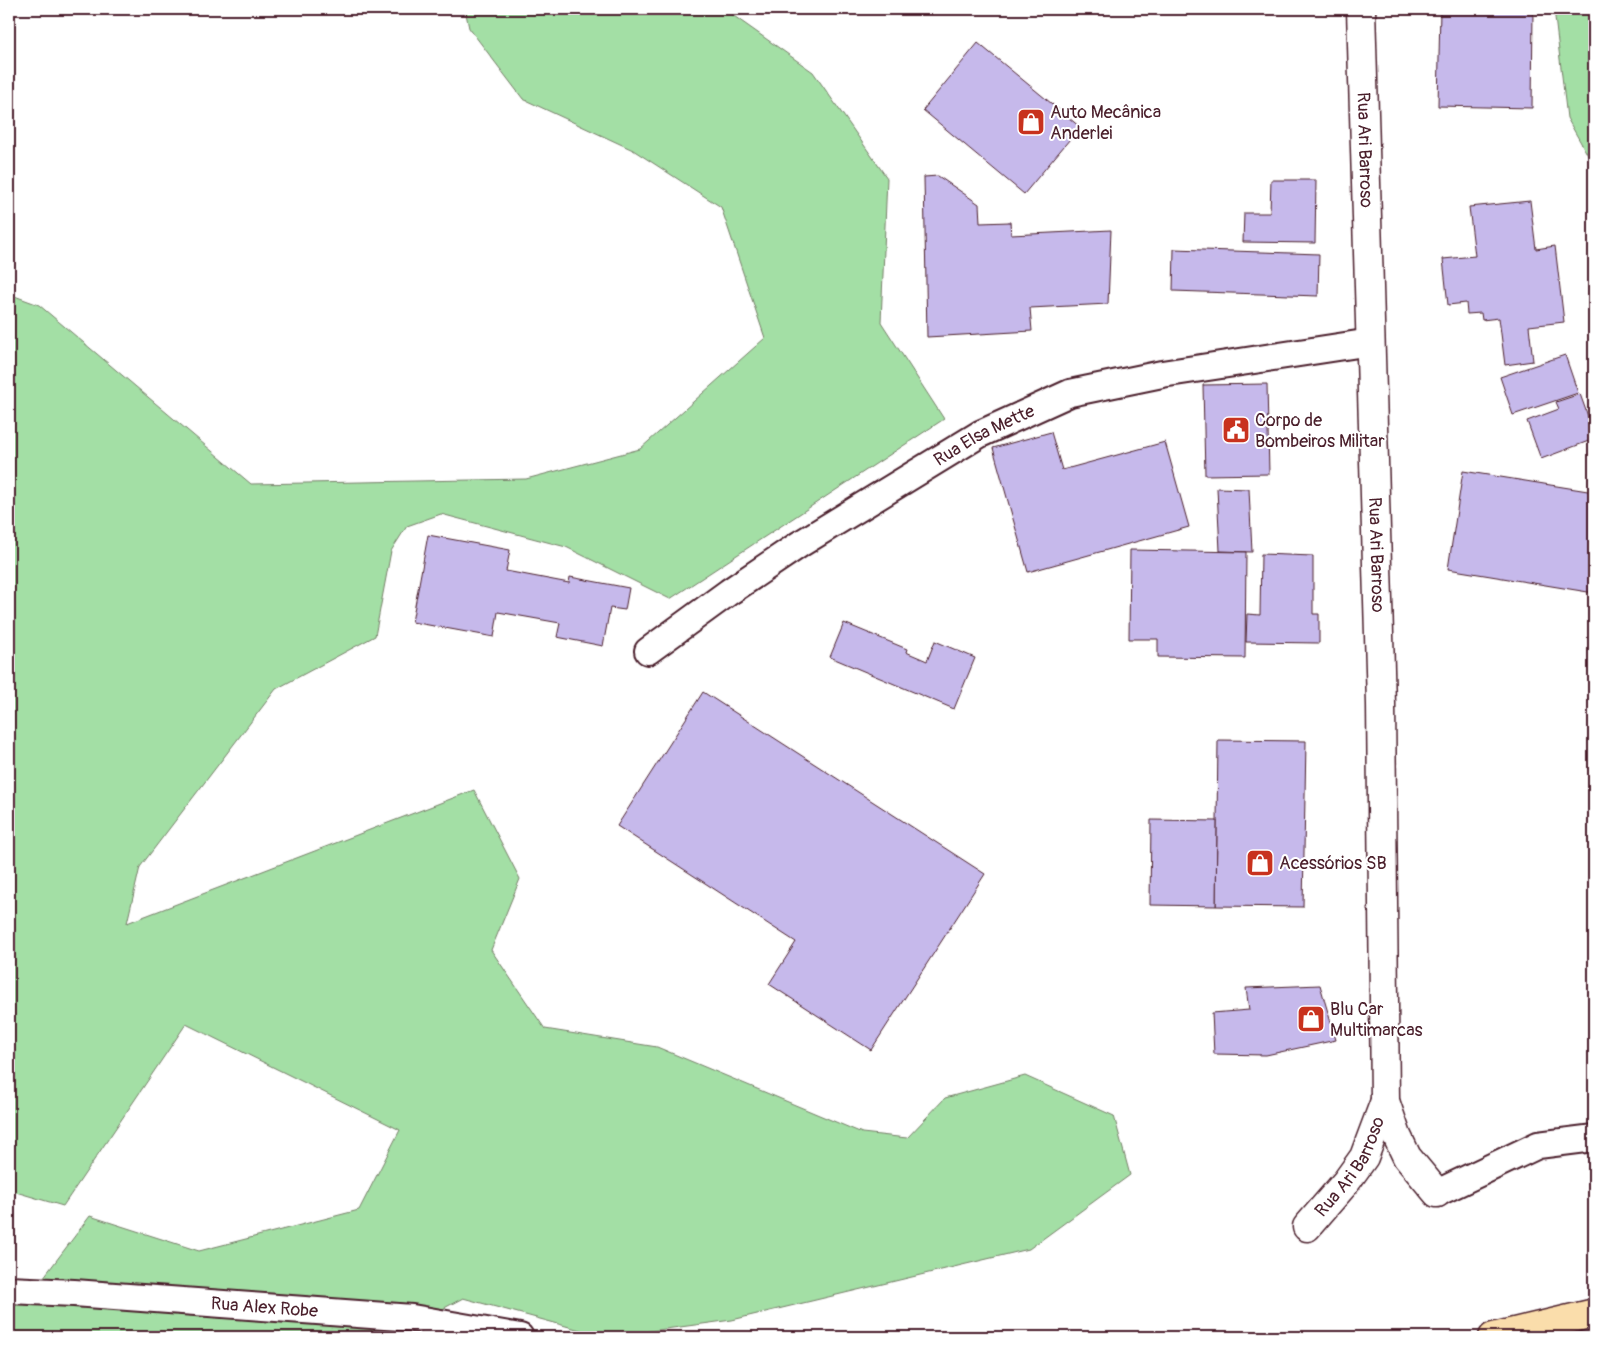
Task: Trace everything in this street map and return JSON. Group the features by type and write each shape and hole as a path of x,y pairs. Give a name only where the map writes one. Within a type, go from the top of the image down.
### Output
{"highway":[{"path":"1493,1337 1594,1313"}],"street":[{"name":"Rua Ari Barroso","path":"1361,9 1381,704 1385,1101 1397,1136 1407,1157 1437,1193"},
{"name":"Rua Elsa Mette","path":"648,651 729,592 800,544 980,434 1070,393 1162,374 1371,342"},
{"name":"Rua Ari Barroso","path":"1307,1227 1346,1182 1364,1157 1385,1101"},
{"path":"1437,1193 1538,1145 1594,1138"},
{"name":"Rua Alex Robe","path":"9,1290 74,1293 412,1318 520,1337"}],"green space":[{"path":"465,9 724,9 813,72 887,178 881,322 944,419 670,599 566,547 441,514 407,526 391,551 375,636 276,689 140,867 127,923 474,790 520,879 491,950 545,1029 657,1047 862,1133 907,1138 945,1098 1025,1076 1114,1116 1130,1175 1029,1249 732,1320 606,1337 463,1298 390,1337 9,1337 9,1295 31,1294 90,1216 199,1251 359,1210 400,1130 186,1024 63,1206 9,1190 9,294 39,305 251,484 526,479 640,449 765,338 721,207 633,150 523,99 469,28"},
{"path":"1554,9 1594,9 1594,166 1567,118"}],"building":[{"path":"1440,9 1533,9 1532,108 1438,106"},
{"path":"978,43 1080,127 1024,194 923,110"},
{"path":"938,176 979,204 980,223 1010,222 1011,235 1111,230 1108,304 1030,308 1032,331 927,337 924,177"},
{"path":"1271,180 1316,180 1315,243 1243,242 1244,213 1270,213"},
{"path":"1530,201 1536,249 1555,246 1564,322 1529,326 1533,361 1505,365 1499,318 1482,320 1481,313 1467,314 1466,303 1448,305 1443,259 1475,256 1469,207"},
{"path":"1174,249 1319,254 1318,296 1173,291"},
{"path":"1565,355 1578,393 1513,415 1500,377"},
{"name":"Corpo de Bombeiros Militar","path":"1267,384 1269,474 1205,475 1203,385"},
{"path":"1580,394 1594,433 1594,439 1541,459 1527,421 1559,409 1556,402"},
{"path":"1051,432 1062,470 1165,442 1189,527 1028,572 993,448"},
{"path":"1463,471 1594,492 1594,593 1448,569"},
{"path":"1217,488 1249,489 1252,552 1220,551"},
{"path":"428,535 510,550 506,571 569,583 570,577 629,588 625,610 610,608 603,646 557,637 560,623 498,612 494,637 412,622"},
{"path":"1130,550 1246,552 1245,658 1158,657 1158,639 1129,639"},
{"path":"1261,554 1313,556 1313,614 1319,614 1319,643 1246,642 1247,614 1260,615"},
{"path":"844,623 907,649 906,652 927,661 935,641 975,658 954,709 830,657"},
{"path":"703,692 985,874 871,1050 769,984 796,942 617,826"},
{"name":"Acessórios SB","path":"1218,740 1306,741 1303,907 1216,906"},
{"path":"1151,820 1217,821 1216,906 1150,905"},
{"path":"1320,985 1336,1040 1266,1055 1214,1054 1212,1013 1249,1010 1246,988"}],"place":[{"name":"Auto Mecânica Anderlei","path":"1031,122"},
{"name":"Corpo de Bombeiros Militar","path":"1236,430"},
{"name":"Acessórios SB","path":"1260,863"},
{"name":"Blu Car Multimarcas","path":"1311,1019"}]}
